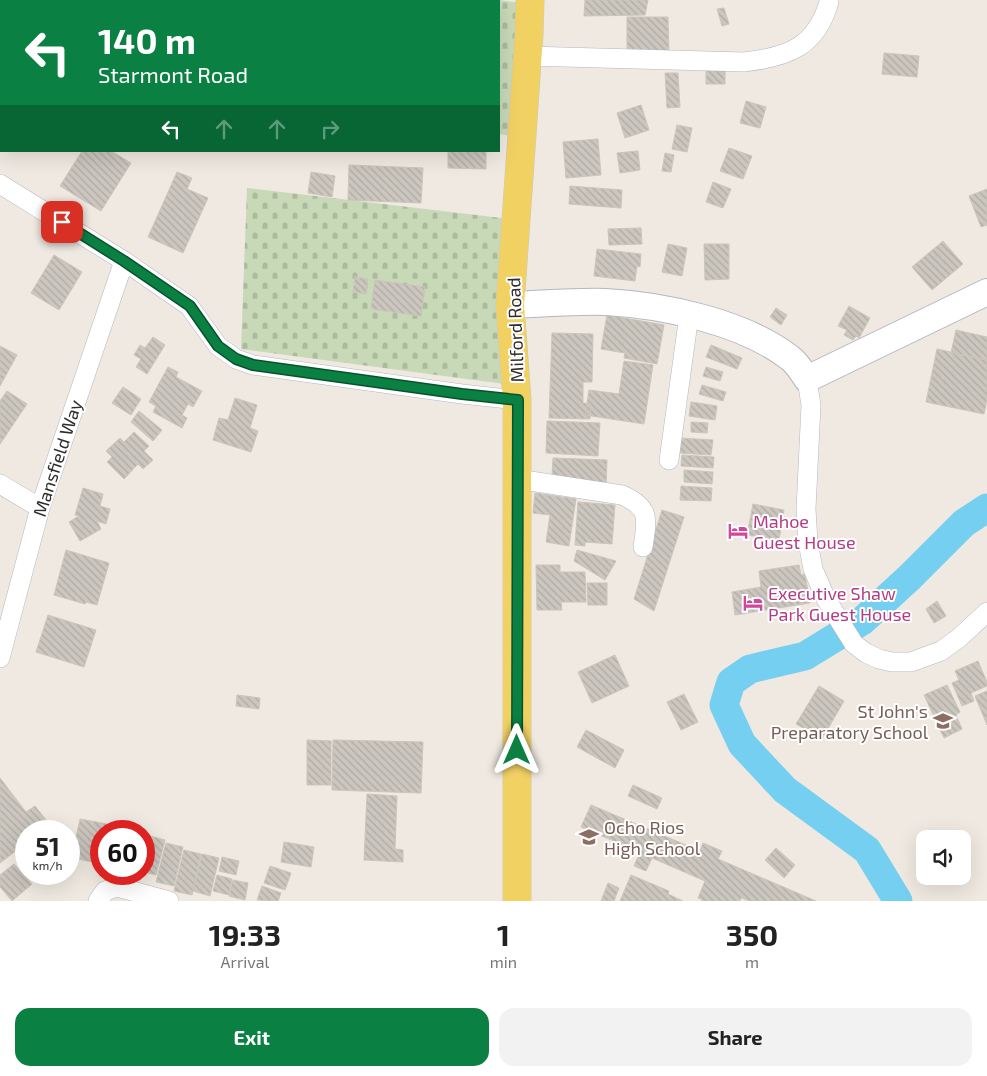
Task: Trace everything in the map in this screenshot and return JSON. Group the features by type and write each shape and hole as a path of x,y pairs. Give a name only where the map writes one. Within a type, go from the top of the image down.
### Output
{"main road":[{"name":"Milford Road","path":"517,901 518,400 510,305 530,0"}],"street":[{"path":"527,56 744,62 766,59 804,44 815,33 829,2"},
{"path":"0,184 124,261 190,306 218,346 236,359 253,365 518,400"},
{"name":"Mansfield Way","path":"0,658 40,508 124,261"},
{"path":"807,379 987,292"},
{"path":"510,305 606,302 671,310 749,334 769,344 792,359 807,379 811,405 806,509 808,542 813,569 826,599 854,644 866,653 880,659 892,662 911,662 941,651 959,638 987,612"},
{"path":"669,460 689,315"},
{"path":"517,479 622,495 633,500 646,513 647,523 643,547"},
{"path":"0,484 40,508"},
{"path":"98,901 105,891 117,888 169,901"}],"green space":[{"path":"500,0 522,3 517,137 500,134"},
{"path":"247,188 518,220 512,385 241,349"}],"building":[{"path":"585,0 648,0 645,15 584,16"},
{"path":"724,8 729,24 722,26 717,9"},
{"path":"627,17 668,17 669,54 627,54"},
{"path":"884,53 919,56 917,77 882,74"},
{"path":"706,66 725,66 725,84 706,84"},
{"path":"665,73 678,73 680,107 667,108"},
{"path":"746,101 766,107 760,128 740,123"},
{"path":"641,105 649,130 625,138 617,113"},
{"path":"677,125 692,128 687,152 672,149"},
{"path":"598,139 601,175 566,178 563,142"},
{"path":"729,148 752,156 743,179 720,171"},
{"path":"638,151 640,170 620,173 617,153"},
{"path":"81,152 113,152 131,163 101,211 60,186"},
{"path":"448,152 486,152 486,169 448,168"},
{"path":"665,153 674,155 671,172 662,171"},
{"path":"349,165 423,168 421,203 348,200"},
{"path":"177,172 192,178 187,189 208,198 183,253 148,237"},
{"path":"311,172 335,176 332,197 308,193"},
{"path":"713,182 731,189 723,208 706,202"},
{"path":"570,186 622,190 621,208 569,204"},
{"path":"987,189 987,225 981,227 969,196"},
{"path":"641,228 642,244 609,245 608,229"},
{"path":"943,241 963,264 932,290 912,267"},
{"path":"668,244 687,248 682,276 662,272"},
{"path":"704,244 729,244 729,279 705,280"},
{"path":"597,249 641,254 640,267 637,266 635,281 594,276"},
{"path":"54,255 82,272 59,310 31,293"},
{"path":"355,277 368,279 366,294 353,292"},
{"path":"375,280 425,287 421,316 371,309"},
{"path":"849,306 870,318 859,338 856,336 853,340 844,335 847,330 838,326"},
{"path":"776,308 787,315 781,325 770,317"},
{"path":"607,315 664,325 657,364 624,358 625,353 601,349"},
{"path":"956,330 987,337 987,360 951,353"},
{"path":"552,333 593,334 592,382 583,382 583,403 591,404 590,419 549,418"},
{"path":"153,337 165,345 147,374 136,367 141,359 134,355 140,345 145,348"},
{"path":"711,345 742,358 737,369 706,357"},
{"path":"0,346 17,355 0,386"},
{"path":"937,349 987,360 987,400 984,414 926,402"},
{"path":"624,361 653,365 644,424 585,415 589,390 619,394"},
{"path":"168,367 178,372 176,377 202,391 193,407 188,404 182,415 187,418 182,428 153,412 156,406 149,402"},
{"path":"706,367 723,372 720,381 703,376"},
{"path":"702,385 726,392 723,401 699,394"},
{"path":"123,387 141,399 131,415 112,403"},
{"path":"7,391 27,404 0,444 0,401"},
{"path":"235,398 257,405 250,428 258,431 251,452 213,440 219,418 228,420"},
{"path":"691,402 717,406 715,420 689,416"},
{"path":"139,411 162,430 153,441 131,422"},
{"path":"547,421 600,423 598,456 546,453"},
{"path":"691,422 708,423 707,433 691,432"},
{"path":"134,432 149,446 144,451 153,460 143,469 138,464 124,479 107,462 112,457 106,451 120,438 124,442"},
{"path":"681,438 713,440 711,455 680,453"},
{"path":"682,455 714,457 713,468 681,466"},
{"path":"553,458 607,460 606,488 552,476"},
{"path":"684,470 713,472 712,484 684,482"},
{"path":"681,486 712,488 711,501 680,500"},
{"path":"83,488 103,494 100,506 110,509 106,524 97,521 101,529 80,541 69,522 79,516 75,515"},
{"path":"535,493 576,499 569,546 546,542 550,515 533,513"},
{"path":"578,502 615,505 612,544 585,542 585,546 575,545"},
{"path":"753,504 784,510 779,540 747,535"},
{"path":"662,510 684,517 654,611 634,599"},
{"path":"66,550 109,563 97,605 86,602 85,604 54,595"},
{"path":"577,550 616,561 605,580 574,561"},
{"path":"536,565 560,565 560,572 585,572 586,602 561,602 562,610 537,610"},
{"path":"799,565 801,575 805,574 810,603 735,615 732,592 761,587 759,571"},
{"path":"587,583 607,583 607,605 588,605"},
{"path":"937,601 946,616 934,623 926,609"},
{"path":"48,615 96,630 84,667 36,652"},
{"path":"615,655 629,686 592,703 578,672"},
{"path":"978,661 987,686 971,693 974,701 962,706 952,683 959,680 955,671"},
{"path":"947,685 960,712 956,715 962,729 944,738 924,695"},
{"path":"819,686 844,701 822,739 796,724"},
{"path":"987,691 987,725 975,696"},
{"path":"684,694 698,722 681,730 667,702"},
{"path":"237,695 260,698 259,709 236,706"},
{"path":"586,730 624,750 615,768 577,747"},
{"path":"307,740 331,741 331,785 307,785"},
{"path":"333,740 423,742 421,793 332,790"},
{"path":"0,778 26,812 35,806 46,820 15,820 15,851 0,863"},
{"path":"633,785 662,798 657,809 628,796"},
{"path":"367,794 397,796 395,849 403,850 403,862 364,860"},
{"path":"591,805 700,851 703,843 722,851 718,859 816,901 749,901 741,898 740,901 701,901 702,899 698,898 705,881 652,858 646,871 634,866 640,852 595,833 591,841 580,837 584,828 581,827"},
{"path":"80,820 90,821 90,862 80,859"},
{"path":"155,837 165,840 155,875"},
{"path":"284,842 314,847 311,867 281,862"},
{"path":"166,843 183,847 174,886 156,882"},
{"path":"776,848 795,865 784,878 765,860"},
{"path":"184,850 201,854 192,895 174,891"},
{"path":"202,854 219,858 210,896 193,891"},
{"path":"222,857 239,861 236,875 219,871"},
{"path":"14,864 15,885 31,885 12,901 0,887 0,875"},
{"path":"270,866 291,873 285,890 264,883"},
{"path":"217,875 232,879 229,895 213,891"},
{"path":"631,875 669,891 668,894 683,901 620,901"},
{"path":"233,880 248,883 245,900 229,896"},
{"path":"608,883 619,888 614,901 601,901"},
{"path":"262,886 281,893 278,901 257,900"}],"waterway":[{"path":"898,901 867,850 785,790 742,744 724,705 731,682 750,669 805,656 862,621 910,577 964,523 987,508"}],"place":[{"name":"Mahoe Guest House","path":"738,531"},
{"name":"Executive Shaw Park Guest House","path":"753,603"},
{"name":"St John's Preparatory School","path":"943,721"},
{"name":"Ocho Rios High School","path":"589,837"}],"route":[{"path":"62,222 190,306 218,346 236,359 253,365 518,400 517,750"}]}
